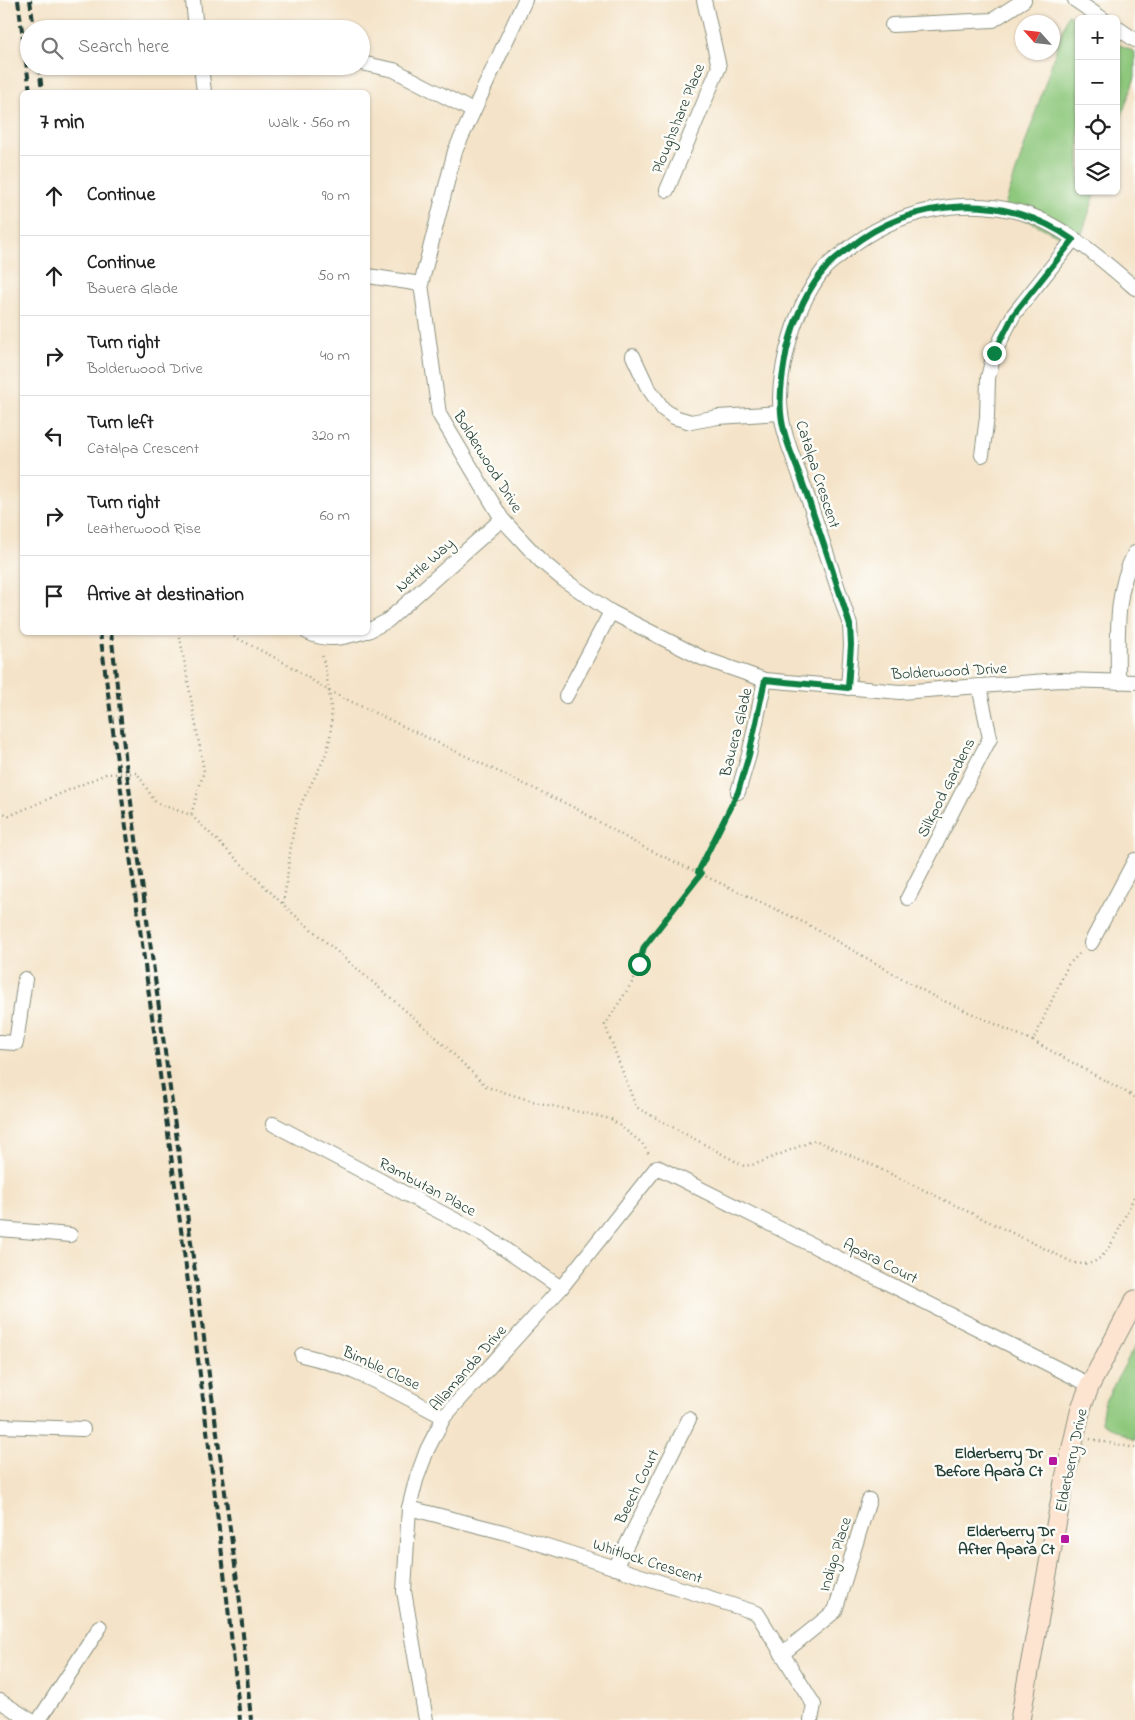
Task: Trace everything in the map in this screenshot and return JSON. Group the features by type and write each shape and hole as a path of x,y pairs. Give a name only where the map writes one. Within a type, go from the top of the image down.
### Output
{"street":[{"path":"193,0 195,20"},
{"name":"Bolderwood Drive","path":"525,0 455,151 421,284 439,414 502,519 540,560 570,584 611,612 702,658 765,680 900,692 1060,680 1135,682"},
{"name":"Ploughshare Place","path":"666,190 719,67 704,0"},
{"path":"892,25 993,20 1024,0"},
{"path":"1075,0 1097,15"},
{"path":"1120,31 1135,40"},
{"path":"370,65 394,70 473,112"},
{"path":"202,75 204,90"},
{"name":"Catalpa Crescent","path":"848,688 851,645 850,625 801,479 790,454 781,413 782,370 791,333 806,296 826,267 856,242 879,228 910,215 938,208 968,205 1026,214 1054,226 1135,288"},
{"path":"982,455 987,417 988,378 994,353 1014,314 1073,240"},
{"path":"370,276 421,284"},
{"path":"633,356 647,386 663,409 674,417 691,422 718,417 781,413"},
{"name":"Nettle Way","path":"370,630 387,621 502,519"},
{"path":"1118,682 1118,621 1123,586 1129,564 1135,553"},
{"path":"566,696 611,612"},
{"path":"313,636 346,637 353,635"},
{"name":"Bauera Glade","path":"738,792 749,755 765,680"},
{"name":"Silkpod Gardens","path":"908,898 990,738 979,686"},
{"path":"1091,943 1135,860"},
{"path":"0,1042 16,1043 25,979"},
{"name":"Rambutan Place","path":"273,1124 484,1235 561,1288"},
{"name":"Allamanda Drive","path":"426,1720 404,1591 409,1508 416,1480 427,1450 444,1417 561,1288 656,1167"},
{"name":"Apara Court","path":"656,1167 1090,1385"},
{"path":"0,1229 70,1235"},
{"name":"Elderberry Drive","path":"1020,1720 1071,1449 1081,1408 1090,1385 1135,1300"},
{"name":"Bimble Close","path":"302,1355 335,1362 376,1381 444,1417"},
{"name":"Beech Court","path":"615,1568 689,1419"},
{"path":"0,1426 83,1430"},
{"name":"Indigo Place","path":"782,1654 835,1611 870,1500"},
{"name":"Whitlock Crescent","path":"409,1508 503,1532 758,1614 814,1705 811,1720"},
{"path":"38,1720 100,1627"},
{"path":"0,1701 30,1720"}],"path":[{"path":"180,635 204,771 191,815"},
{"path":"231,635 287,664 329,691 575,808 639,845 805,923 933,996 1033,1041 1135,1097"},
{"path":"283,903 296,820 301,802 323,760 329,742 332,708 313,636"},
{"path":"0,812 9,816 106,774 137,773 156,803 191,815 283,903 435,1036 487,1087 539,1103 612,1119 642,1143 656,1167"},
{"path":"738,792 699,873 644,947 633,981 605,1025 636,1107 744,1166 756,1164 815,1140 866,1162 1074,1263 1088,1264 1098,1260 1106,1251 1135,1195"},
{"path":"1033,1041 1068,965 1091,943"},
{"path":"1088,1439 1135,1448"}],"green space":[{"path":"1068,14 1075,18 1075,195 1095,195 1078,246 1004,208 1053,60 1060,60 1060,38"},
{"path":"1120,45 1135,52 1135,77 1120,120"},
{"path":"1135,1346 1135,1440 1101,1422 1104,1403"}],"railway":[{"path":"18,0 21,20"},
{"path":"30,0 33,20"},
{"path":"28,75 30,90"},
{"path":"40,75 42,90"},
{"path":"100,635 192,1312 240,1720"},
{"path":"111,635 127,773 240,1602 251,1720"}],"place":[{"name":"Elderberry Dr Before Apara Ct","path":"1053,1461"},
{"name":"Elderberry Dr After Apara Ct","path":"1065,1539"}],"route":[{"path":"639,964 644,947 701,874 698,872 738,792 749,755 765,680 848,688 851,645 850,625 801,479 790,454 781,413 782,370 791,333 806,296 826,267 856,242 879,228 910,215 938,208 968,205 1026,214 1054,226 1073,240 1014,314 1002,334 994,353"}]}
